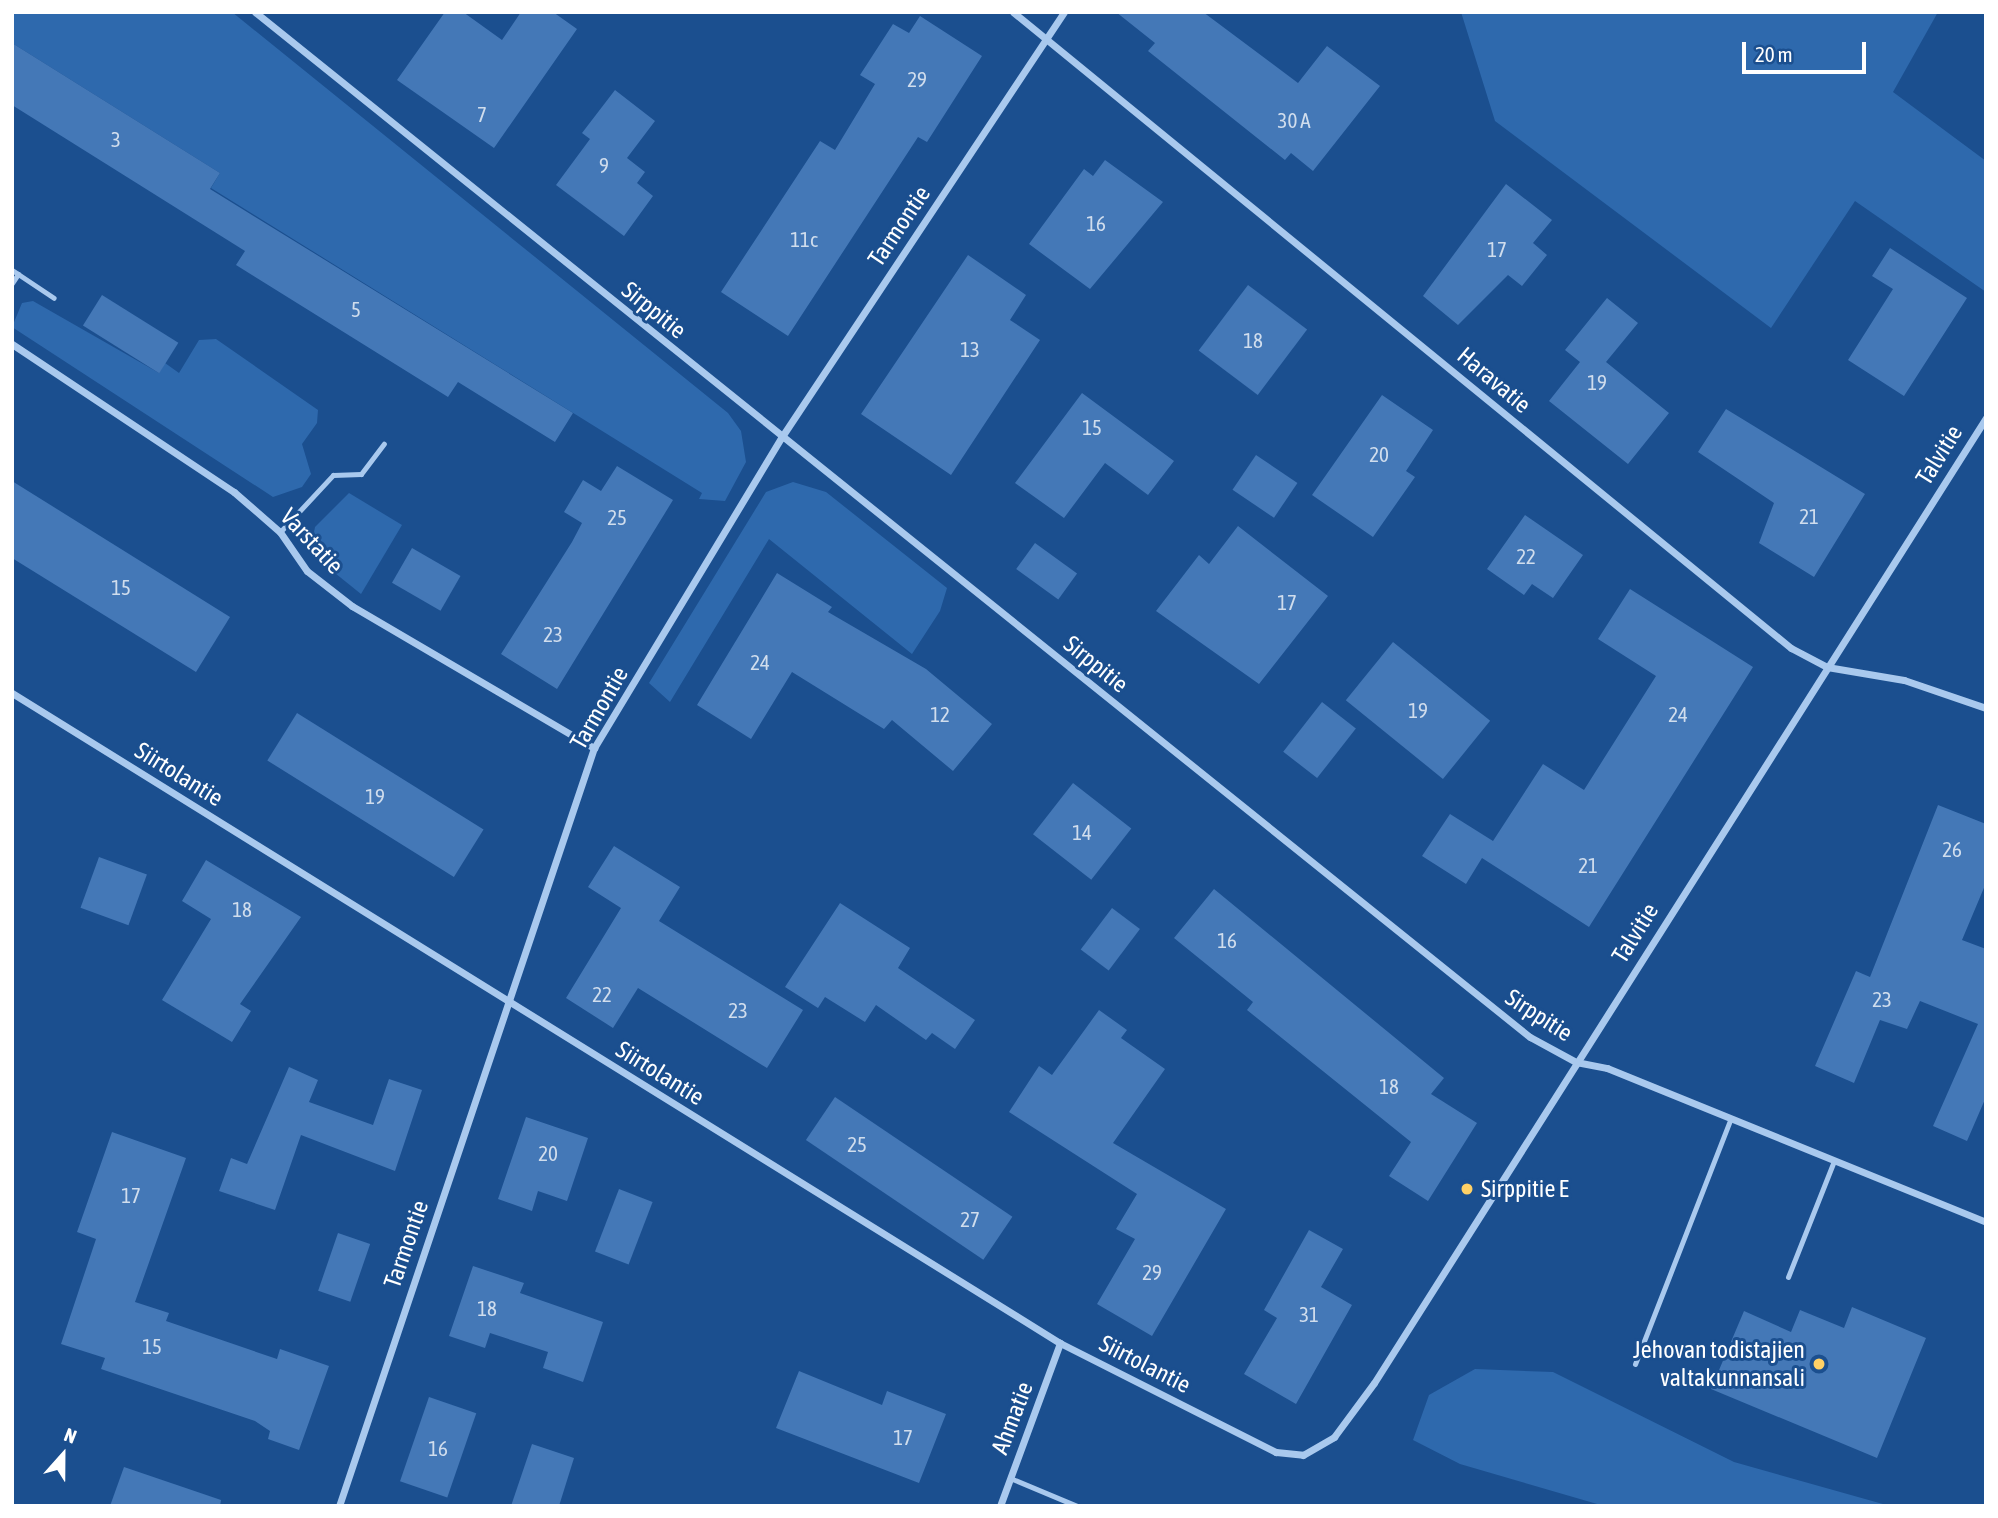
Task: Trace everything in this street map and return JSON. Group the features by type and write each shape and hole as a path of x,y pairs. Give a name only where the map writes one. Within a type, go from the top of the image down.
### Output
{"street":[{"name":"Sirppitie","path":"255,12 781,438 1502,1015 1577,1062 1986,1222"},
{"name":"Haravatie","path":"1013,12 1771,631 1827,667 1904,680 1986,708"},
{"name":"Tarmontie","path":"339,1506 594,748 781,438 1064,12"},
{"name":"Varstatie","path":"12,344 180,450 280,532 307,572 352,606 594,748"},
{"name":"Talvitie","path":"1303,1455 1334,1437 1374,1383 1986,418"},
{"name":"Siirtolantie","path":"12,693 1060,1343 1276,1452 1303,1455"},
{"name":"Ahmatie","path":"1000,1506 1060,1343"}],"lane":[{"path":"12,270 54,298"},
{"path":"12,283 18,274"},
{"path":"280,532 333,475 361,474 384,444"},
{"path":"1635,1364 1730,1120"},
{"path":"1788,1277 1834,1161"},
{"path":"1010,1478 1077,1506"}],"shaded area":[{"path":"12,12 232,12 728,413 741,431 746,462 725,501 699,499 702,493 211,188 220,173 12,43"},
{"path":"1461,12 1938,12 1893,92 1986,161 1986,292 1855,201 1771,328 1495,121"},
{"path":"33,301 159,373 165,363 179,373 199,340 216,339 318,410 317,423 302,444 311,474 302,487 273,497 12,327 22,303"},
{"path":"793,482 826,492 947,588 940,611 912,654 769,539 670,702 649,683 766,492"},
{"path":"349,493 402,525 361,594 310,553 315,527"},
{"path":"1475,1369 1553,1372 1734,1462 1890,1506 1604,1506 1460,1464 1413,1440 1429,1395"}],"building":[{"path":"445,12 463,12 502,40 521,12 553,12 577,29 494,148 397,80"},
{"path":"1116,12 1203,12 1298,83 1327,46 1380,86 1313,171 1291,153 1285,160 1148,51 1155,43"},
{"path":"920,16 982,56 927,142 918,137 788,336 721,292 820,141 835,150 875,84 860,75 893,24 909,33"},
{"path":"12,43 220,173 210,189 573,413 555,442 458,382 448,397 236,265 245,251 12,105"},
{"path":"615,90 655,121 627,158 645,172 637,183 653,196 624,236 556,185 590,139 582,133"},
{"path":"1105,160 1163,202 1090,289 1029,244 1084,169 1093,176"},
{"path":"1506,184 1552,220 1533,243 1547,255 1522,286 1508,275 1458,325 1423,296"},
{"path":"1890,248 1967,298 1904,396 1848,360 1893,289 1872,276"},
{"path":"968,255 1026,295 1010,320 1040,340 951,475 861,414"},
{"path":"1248,285 1307,330 1258,395 1199,350"},
{"path":"102,295 178,343 159,373 83,326"},
{"path":"1607,298 1638,323 1606,362 1669,413 1628,464 1549,401 1580,362 1565,350"},
{"path":"1082,393 1174,461 1148,495 1105,463 1064,518 1015,483"},
{"path":"1382,395 1433,430 1406,471 1415,477 1373,537 1312,495"},
{"path":"1726,409 1865,494 1814,577 1759,543 1774,503 1698,452"},
{"path":"1256,455 1297,483 1274,518 1233,490"},
{"path":"617,466 673,500 557,689 501,654 582,523 564,512 583,480 601,491"},
{"path":"12,481 230,617 196,672 12,558"},
{"path":"1525,515 1583,555 1553,598 1532,584 1524,595 1487,569"},
{"path":"1238,526 1328,596 1259,684 1156,611 1199,555 1209,564"},
{"path":"1035,543 1077,574 1058,599 1016,569"},
{"path":"412,548 460,576 440,611 392,583"},
{"path":"777,573 832,607 828,612 926,669 992,724 953,771 892,720 884,729 792,672 751,739 697,705"},
{"path":"1630,589 1753,667 1589,927 1482,858 1466,884 1422,856 1450,814 1493,841 1543,764 1584,790 1656,676 1598,639"},
{"path":"1393,642 1490,721 1443,779 1346,700"},
{"path":"1322,702 1356,728 1317,778 1283,752"},
{"path":"297,713 484,830 454,877 267,760"},
{"path":"1073,783 1131,829 1091,880 1033,834"},
{"path":"1938,805 1986,824 1986,883 1962,940 1986,949 1986,1097 1967,1141 1933,1126 1978,1024 1920,1001 1907,1029 1880,1020 1854,1083 1815,1066 1856,971 1870,977"},
{"path":"614,846 680,887 659,921 803,1010 767,1068 638,988 613,1028 566,998 621,908 588,887"},
{"path":"99,857 147,874 128,925 81,908"},
{"path":"206,860 301,917 240,1004 251,1011 232,1042 162,1000 211,919 182,901"},
{"path":"1214,889 1444,1078 1431,1094 1477,1123 1428,1201 1389,1176 1411,1142 1247,1010 1253,1002 1174,938"},
{"path":"840,903 910,948 898,968 975,1020 955,1049 932,1033 926,1040 876,1005 865,1022 825,997 818,1008 785,987"},
{"path":"1112,908 1140,929 1109,971 1081,950"},
{"path":"1099,1010 1127,1030 1121,1038 1165,1069 1113,1143 1226,1209 1152,1336 1097,1304 1135,1239 1116,1229 1137,1194 1009,1112 1039,1066 1052,1075"},
{"path":"289,1067 318,1080 309,1102 373,1125 389,1079 422,1090 395,1171 301,1135 275,1210 219,1191 231,1158 247,1164"},
{"path":"835,1097 1012,1217 983,1260 806,1140"},
{"path":"526,1117 588,1138 567,1201 538,1191 532,1211 498,1199"},
{"path":"112,1132 186,1158 135,1302 169,1313 166,1321 277,1359 280,1349 329,1366 299,1450 268,1439 270,1431 255,1421 101,1369 105,1358 61,1344 96,1239 77,1232"},
{"path":"619,1189 653,1202 629,1264 595,1252"},
{"path":"1309,1230 1343,1249 1321,1287 1352,1305 1296,1404 1244,1374 1277,1318 1264,1310"},
{"path":"338,1233 370,1244 350,1302 318,1291"},
{"path":"473,1266 524,1283 520,1293 603,1322 583,1382 543,1368 548,1352 490,1333 485,1348 449,1336"},
{"name":"Jehovan todistajien valtakunnansali","path":"1852,1307 1926,1338 1877,1458 1711,1389 1744,1311 1791,1332 1800,1310 1844,1328"},
{"path":"799,1371 882,1405 887,1391 946,1414 919,1483 776,1428"},
{"path":"429,1397 476,1413 447,1497 400,1481"},
{"path":"532,1444 574,1458 559,1506 511,1506"},
{"path":"124,1467 221,1500 220,1506 110,1506"}],"place":[{"name":"Sirppitie E","path":"1467,1189"},
{"name":"Jehovan todistajien valtakunnansali","path":"1819,1364"}]}
